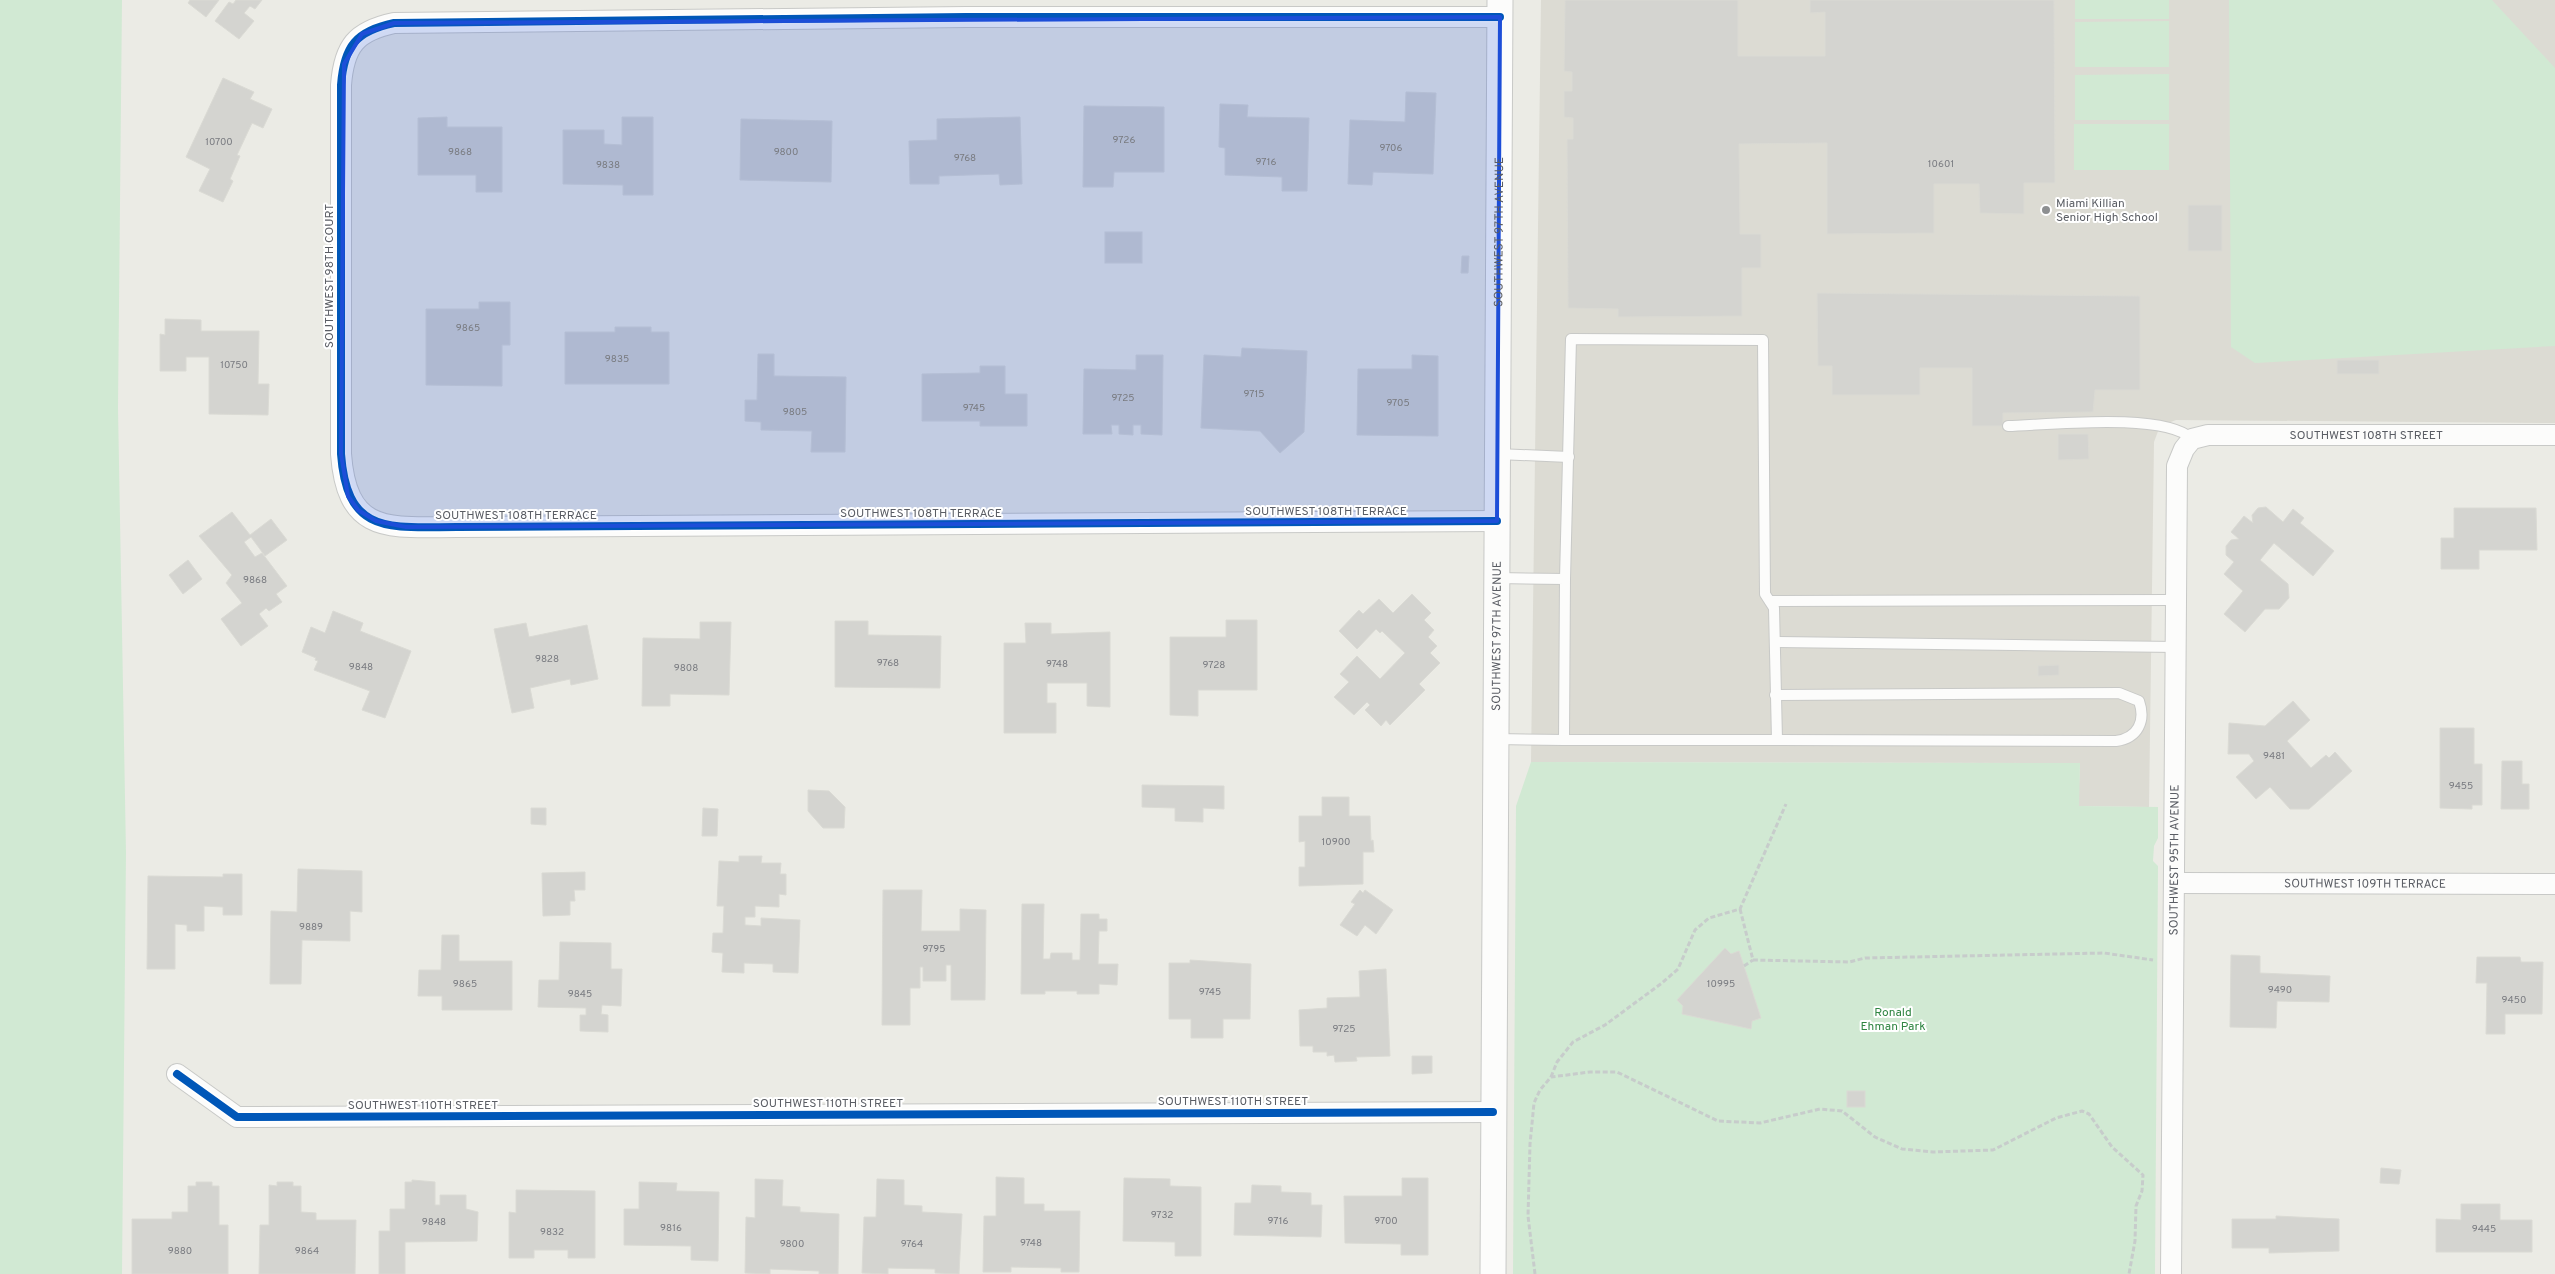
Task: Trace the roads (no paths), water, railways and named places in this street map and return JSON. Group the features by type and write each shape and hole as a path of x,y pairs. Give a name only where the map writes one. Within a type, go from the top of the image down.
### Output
{"street":[{"name":"SOUTHWEST 98TH COURT","path":"353,504 346,488 341,454 341,85 344,64 350,47 362,34 382,26 446,21 956,17 1500,8"},
{"name":"SOUTHWEST 97TH AVENUE","path":"1493,1274 1500,8"},
{"name":"SOUTHWEST 108TH STREET","path":"2188,444 2208,435 2555,435"},
{"name":"SOUTHWEST 95TH AVENUE","path":"2171,1274 2177,466 2188,444"},
{"name":"SOUTHWEST 108TH TERRACE","path":"353,504 364,515 376,521 406,527 1496,521"},
{"name":"SOUTHWEST 109TH TERRACE","path":"2175,883 2555,884"},
{"name":"SOUTHWEST 110TH STREET","path":"177,1074 237,1117 1493,1112"}],"lane":[{"path":"1564,740 1565,579 1572,340 1764,340 1765,594 1774,608 1777,740"},
{"path":"2008,426 2146,423 2186,433 2188,444"},
{"path":"1497,454 1569,457"},
{"path":"1496,578 1565,579"},
{"path":"1770,601 2177,600"},
{"path":"1775,642 2177,647"},
{"path":"1495,739 2116,740 2130,738 2135,734 2139,730 2142,716 2139,701 2119,693 1776,695"}],"place":[{"name":"Miami Killian Senior High School","path":"2046,210"}],"park label":[{"name":"Ronald Ehman Park","path":"1893,1019"}]}
